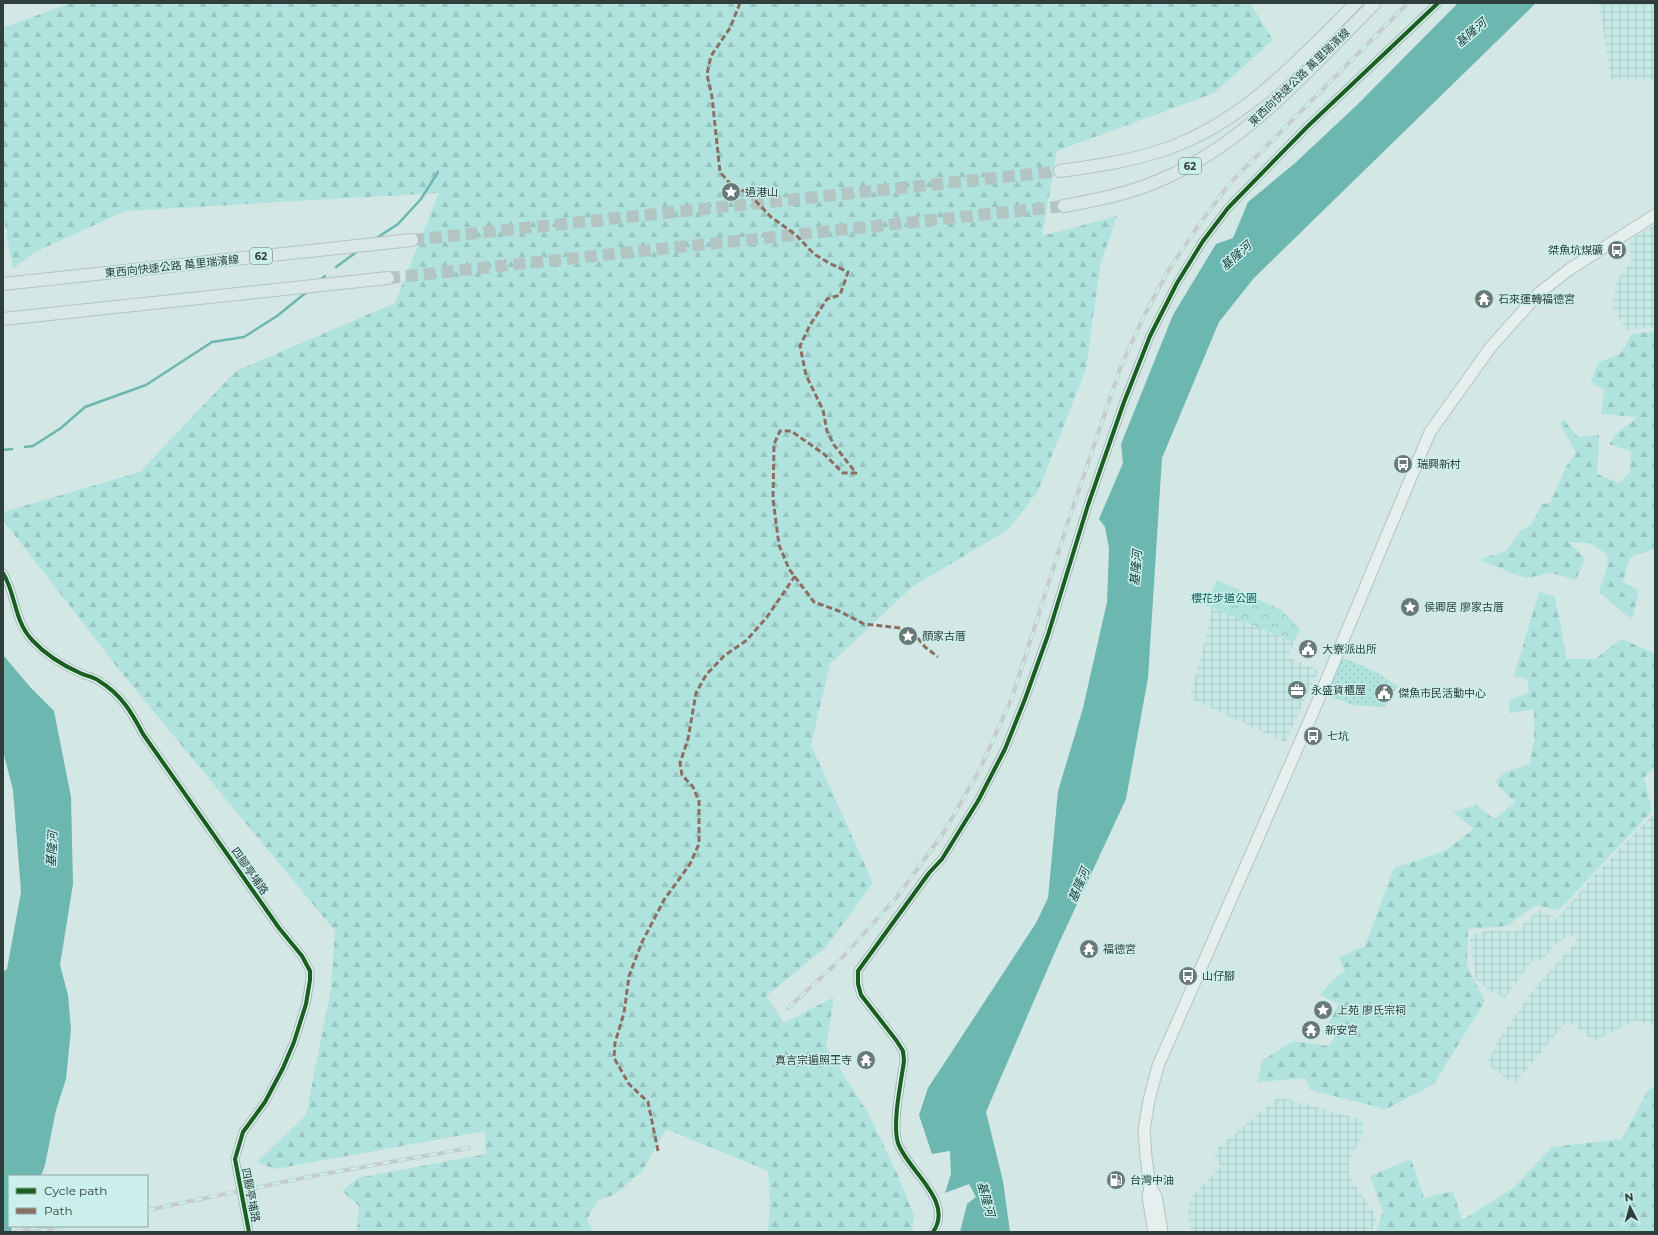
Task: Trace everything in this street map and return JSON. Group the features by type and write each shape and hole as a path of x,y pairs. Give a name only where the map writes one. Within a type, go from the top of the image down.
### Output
{"highway":[{"name":"東西向快速公路 萬里瑞濱線","path":"1060,171 1124,161 1166,149 1209,130 1231,117 1259,97 1287,72 1356,3"},
{"name":"東西向快速公路 萬里瑞濱線","path":"1064,206 1133,191 1191,166 1218,149 1270,108 1375,3"},
{"name":"東西向快速公路 萬里瑞濱線","path":"3,284 412,240"},
{"path":"3,319 388,278"}],"main road":[{"path":"1154,1232 1148,1197 1150,1187 1144,1130 1149,1100 1158,1066 1317,703 1430,432 1490,348 1539,293 1570,268 1655,215"},
{"path":"1150,1187 1156,1196 1162,1232"}],"street":[{"path":"933,1232 937,1226 938,1213 933,1193 907,1159 898,1144 896,1128 904,1061 902,1051 896,1040 861,995 858,984 858,971 929,873 942,859 978,801 1005,748 1025,699 1048,635 1088,505 1124,402 1150,336 1177,283 1203,241 1228,208 1308,126 1438,3"},
{"name":"四腳亭埔路","path":"3,573 19,621 32,640 55,660 98,680 109,687 123,700 131,711 143,734 280,928 302,956 310,971 306,1004 294,1042 283,1068 265,1102 243,1132 235,1159 249,1232"}],"shaded area":[{"path":"1599,3 1655,3 1655,79 1611,79"},
{"path":"1655,225 1655,327 1626,330 1612,306 1617,281 1631,262 1629,240"},
{"path":"1212,607 1294,642 1288,657 1318,671 1285,742 1190,698 1206,637"},
{"path":"1655,813 1655,1026 1636,1020 1594,1041 1568,1020 1514,1084 1487,1064 1499,1039 1534,989 1575,943 1580,934 1567,937 1555,944 1542,961 1532,961 1505,998 1491,991 1476,980 1470,939 1473,934 1493,930 1515,932 1539,910 1557,919 1593,877"},
{"path":"1279,1097 1363,1120 1363,1136 1349,1159 1348,1169 1351,1179 1377,1217 1371,1232 1191,1232 1188,1214 1191,1198 1221,1166 1213,1152"}],"green space":[{"path":"70,3 1250,3 1273,40 1214,93 1057,151 1042,236 1117,216 1100,266 1086,369 1038,491 1009,529 912,587 830,664 811,745 873,883 825,948 766,996 784,1023 834,997 826,1047 868,1113 897,1173 914,1215 912,1232 768,1232 770,1200 768,1171 666,1129 643,1170 616,1194 597,1201 587,1219 593,1232 357,1232 359,1206 342,1191 358,1178 486,1154 485,1131 275,1169 257,1162 306,1115 331,989 335,931 121,672 3,520 3,512 140,472 236,371 395,303 439,193 125,211 33,253 13,269 3,213 3,28"},
{"path":"1655,331 1655,549 1630,557 1623,582 1639,591 1632,620 1599,592 1608,564 1607,554 1590,543 1568,542 1585,558 1576,580 1551,573 1526,578 1479,560 1506,551 1521,530 1531,525 1542,504 1550,503 1566,467 1576,453 1560,424 1563,419 1578,437 1599,435 1597,474 1619,483 1630,472 1631,451 1609,444 1617,433 1638,417 1601,414 1604,390 1591,382 1598,363 1621,353 1632,334"},
{"name":"櫻花步道公園","path":"1217,580 1281,610 1300,629 1294,642 1206,605"},
{"path":"1217,580 1239,591 1229,614 1206,605"},
{"path":"1539,592 1555,597 1567,659 1595,659 1621,639 1655,653 1655,766 1644,778 1652,811 1559,910 1536,905 1507,926 1468,929 1467,966 1485,1001 1434,1084 1386,1109 1310,1090 1305,1078 1258,1082 1262,1061 1293,1041 1329,1046 1340,1029 1329,1023 1339,1004 1320,995 1334,979 1345,971 1339,957 1365,946 1394,868 1445,851 1474,829 1453,812 1476,805 1494,819 1515,803 1495,782 1505,772 1529,765 1534,741 1534,709 1509,713 1509,700 1529,693 1527,679 1514,676"},
{"path":"1330,652 1376,672 1398,686 1385,707 1353,705 1321,693 1329,674 1327,663"},
{"path":"1655,1087 1655,1232 1376,1232 1383,1211 1370,1176 1411,1159 1424,1198 1453,1191 1462,1220 1512,1189 1552,1147 1622,1139 1648,1090"}],"water":[{"name":"基隆河","path":"1458,3 1536,3 1254,278 1219,322 1162,458 1148,678 1126,799 1058,945 986,1112 1003,1181 1010,1232 960,1232 967,1204 976,1197 969,1184 945,1193 951,1174 950,1151 932,1154 919,1115 928,1088 1036,923 1048,898 1058,791 1083,708 1107,602 1109,548 1105,527 1099,519 1123,463 1121,444 1173,315 1216,244 1233,238 1248,202 1294,164 1357,105"},
{"name":"基隆河","path":"3,655 31,688 54,711 71,797 73,884 60,965 68,995 71,1029 66,1079 56,1110 45,1165 41,1175 8,1175 8,1227 11,1227 12,1232 3,1232 3,972 7,969 21,892 13,790 3,751"}],"waterway":[{"path":"375,239 398,224 421,199 438,172"},
{"path":"336,267 358,251"},
{"path":"319,281 325,276"},
{"path":"25,447 33,446 61,428 85,407 146,385 212,342 244,337 277,316 308,291"},
{"path":"3,450 12,449"}],"tunnel":[{"path":"412,240 1060,171"},
{"path":"388,278 1064,206"}],"railway":[{"path":"788,1008 840,960 897,897 944,832 979,771 1012,698 1069,519 1121,366 1143,318 1168,271 1198,226 1230,183 1408,3"},
{"path":"148,1210 313,1176 469,1148"},
{"path":"15,1232 40,1227"},
{"path":"39,1231 60,1227"}],"marked path":[{"path":"740,3 730,28 711,56 707,74 712,97 720,172 734,188 747,192 771,217 796,235 814,254 848,272 840,295 827,299 810,325 800,346 806,375 823,410 827,431 834,445 856,473 843,473 824,454 791,431 780,431 774,444 773,499 779,545 789,569 814,602 839,611 864,624 901,628 912,631 925,647 938,657"},
{"path":"658,1151 648,1102 629,1084 614,1058 615,1043 624,1013 629,976 642,942 664,900 690,864 699,844 699,801 693,787 682,775 680,763 688,739 696,693 706,675 724,656 747,640 767,617 795,576"}],"cycle path":[{"path":"933,1232 938,1220 938,1209 934,1197 903,1153 896,1135 896,1114 904,1061 903,1051 861,995 858,984 858,971 929,873 942,859 978,801 1005,749 1048,635 1088,505 1124,402 1150,336 1177,283 1203,241 1228,208 1308,126 1438,3"},
{"path":"3,573 18,616 26,633 42,650 54,659 73,670 97,680 107,686 120,698 130,711 143,734 279,928 302,956 310,971 306,1004 294,1042 283,1068 265,1102 243,1132 235,1159 249,1232"}],"place":[{"name":"過港山","path":"731,192"},
{"name":"桀魚坑煤礦","path":"1617,250"},
{"name":"石來運轉福德宮","path":"1484,299"},
{"name":"瑞興新村","path":"1403,464"},
{"name":"侯卿居 廖家古厝","path":"1410,607"},
{"name":"顏家古厝","path":"908,636"},
{"name":"大寮派出所","path":"1308,649"},
{"name":"永盛貨櫃屋","path":"1297,690"},
{"name":"傑魚市民活動中心","path":"1384,693"},
{"name":"七坑","path":"1313,736"},
{"name":"福德宮","path":"1089,949"},
{"name":"山仔腳","path":"1188,976"},
{"name":"上苑 廖氏宗祠","path":"1323,1010"},
{"name":"新安宮","path":"1311,1030"},
{"name":"真言宗遍照王寺","path":"866,1060"},
{"name":"台灣中油","path":"1116,1180"}]}
